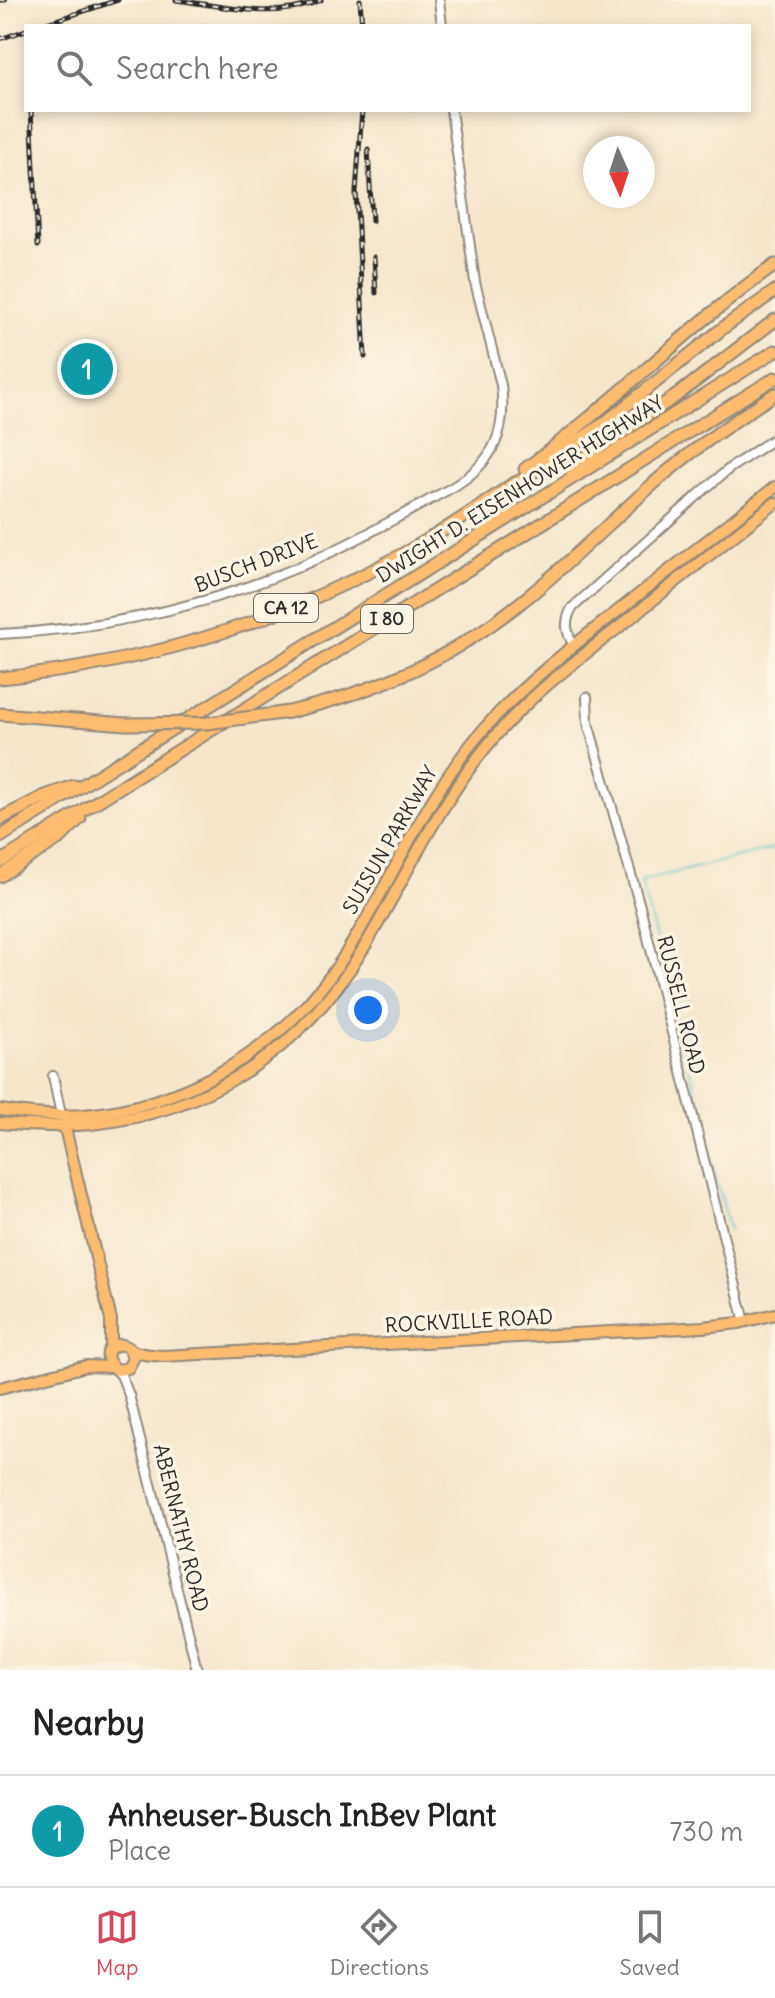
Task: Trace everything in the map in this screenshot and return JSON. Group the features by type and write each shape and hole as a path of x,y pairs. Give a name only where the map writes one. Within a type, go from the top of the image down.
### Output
{"highway":[{"path":"513,484 515,476 582,424 695,325 775,265"},
{"name":"CA 12","path":"0,677 36,675 89,666 168,648 329,591 440,532 520,481 606,422 723,328 775,291"},
{"path":"567,480 587,456 676,396 775,320"},
{"name":"DWIGHT D. EISENHOWER HIGHWAY","path":"0,837 775,351"},
{"name":"DWIGHT D. EISENHOWER HIGHWAY","path":"0,862 775,378"},
{"path":"0,716 126,724 208,723 289,712 374,687 467,642 540,588 669,471 775,394"},
{"path":"0,819 45,796 86,784"},
{"path":"0,876 61,837 96,802"}],"main road":[{"name":"SUISUN PARKWAY","path":"0,1110 61,1115 132,1108 196,1086 253,1051 314,996 337,966 431,803 462,756 498,714 574,646 775,487"},
{"name":"SUISUN PARKWAY","path":"0,1123 64,1127 133,1118 185,1102 243,1073 294,1034 324,1004 348,973 442,809 472,764 507,722 557,676 775,503"},
{"path":"61,1115 111,1320 108,1360 114,1368"},
{"name":"ROCKVILLE ROAD","path":"131,1365 163,1356 688,1328 745,1322 775,1314"},
{"path":"86,1366 123,1370 131,1365 133,1356 111,1320"},
{"path":"0,1388 86,1366 103,1358 118,1345 127,1347"},
{"name":"ROCKVILLE ROAD","path":"127,1347 136,1353 163,1356"}],"street":[{"path":"439,0 442,24"},
{"name":"BUSCH DRIVE","path":"0,634 63,630 146,616 192,605 264,581 332,552 467,479 482,465 500,434 503,402 475,282 451,112"},
{"path":"574,646 566,633 566,622 572,608 730,468 775,438"},
{"name":"RUSSELL ROAD","path":"587,697 588,723 641,910 745,1322"},
{"path":"53,1076 61,1115"},
{"name":"ABERNATHY ROAD","path":"129,1395 128,1373 131,1365"},
{"name":"ABERNATHY ROAD","path":"114,1368 121,1375 129,1395 197,1670"}],"waterway":[{"path":"703,1121 641,881 775,848"},
{"path":"704,1132 730,1231"}],"railway":[{"path":"0,0 5,0"},
{"path":"44,24 118,0"},
{"path":"176,0 268,11 286,10 321,0"},
{"path":"360,0 362,24"},
{"path":"0,39 24,31"},
{"path":"31,112 38,246"},
{"path":"362,112 356,192 365,357"},
{"path":"368,149 372,221"},
{"path":"374,257 376,293"}],"place":[{"name":"Anheuser-Busch InBev Plant","path":"87,369"}]}
